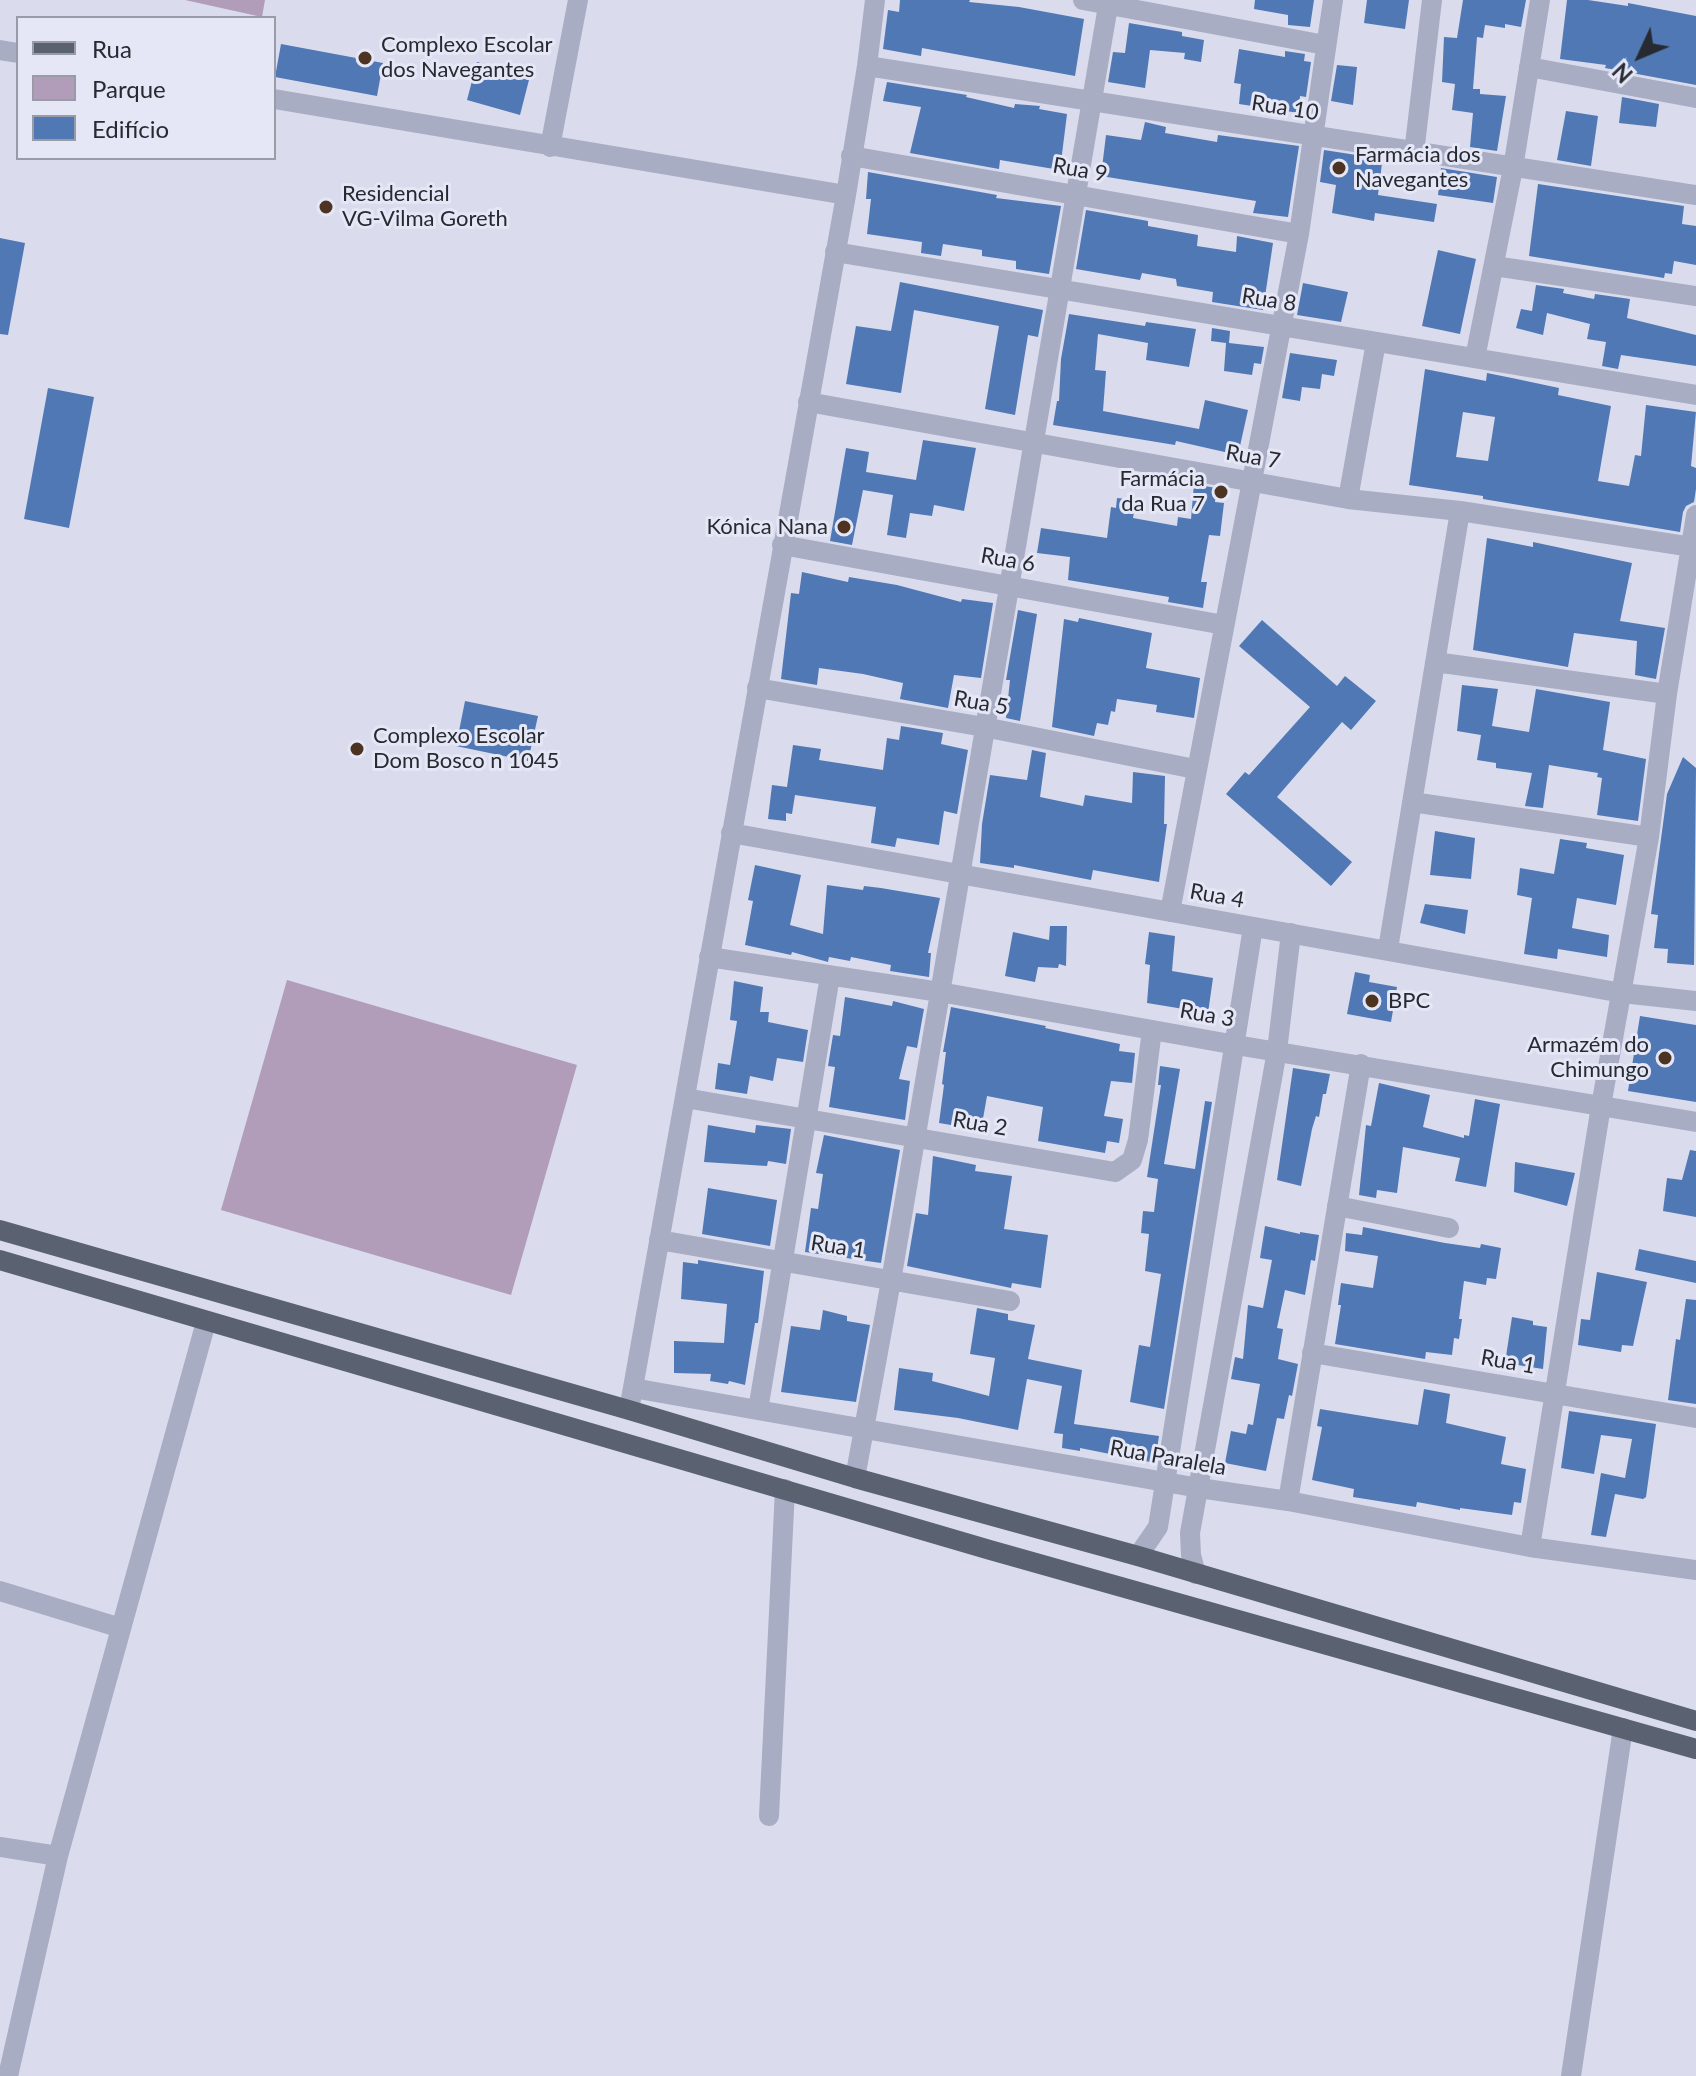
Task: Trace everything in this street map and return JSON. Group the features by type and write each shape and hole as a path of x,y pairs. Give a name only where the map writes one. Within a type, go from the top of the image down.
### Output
{"main road":[{"path":"0,1230 855,1478 1138,1556 1696,1721"},
{"path":"0,1260 1005,1554 1696,1749"}],"street":[{"path":"550,147 578,0"},
{"path":"629,1410 846,195 875,0"},
{"path":"1083,0 1109,2 1325,45"},
{"path":"1170,912 1299,234 1333,0"},
{"path":"1414,153 1432,0"},
{"path":"1475,358 1513,168 1540,0"},
{"path":"855,1478 1109,2"},
{"name":"Rua 10","path":"867,66 1696,195"},
{"path":"1529,67 1696,98"},
{"path":"276,99 846,195"},
{"name":"Rua 9","path":"851,156 1299,234"},
{"name":"Rua 8","path":"835,252 1696,395"},
{"path":"1494,266 1696,296"},
{"path":"1348,499 1376,342"},
{"name":"Rua 7","path":"808,402 1348,499 1460,511 1692,547"},
{"path":"1388,949 1460,511"},
{"path":"1530,1547 1601,1106 1649,837 1667,694 1696,515"},
{"name":"Rua 6","path":"782,545 1224,625"},
{"path":"1435,662 1667,694"},
{"name":"Rua 5","path":"757,688 984,727 1195,769"},
{"path":"1412,802 1649,837"},
{"name":"Rua 4","path":"731,833 1622,993 1696,1001"},
{"path":"1138,1556 1158,1527 1253,927"},
{"path":"1196,1574 1190,1533 1277,1051 1291,933"},
{"name":"Rua 3","path":"709,957 940,992 1696,1122"},
{"path":"758,1410 830,976"},
{"name":"Rua 2","path":"685,1098 1115,1172 1132,1160 1138,1140 1152,1030"},
{"path":"1288,1501 1361,1064"},
{"path":"1337,1206 1449,1228"},
{"name":"Rua 1","path":"659,1240 1010,1301"},
{"path":"8,2076 58,1856 206,1322"},
{"name":"Rua 1","path":"1312,1353 1696,1418"},
{"name":"Rua Paralela","path":"633,1388 1288,1501 1530,1547 1696,1570"},
{"path":"769,1816 785,1489"},
{"path":"0,1591 121,1628"},
{"path":"1571,2076 1623,1728"},
{"path":"0,1847 58,1856"}],"green space":[{"path":"185,0 265,0 262,16"},
{"path":"287,980 577,1065 511,1295 221,1210"}],"building":[{"path":"900,0 970,0 1084,19 1075,76 922,48 921,56 883,49 888,10 899,12"},
{"path":"1255,0 1314,0 1310,27 1288,25 1288,15 1254,9"},
{"path":"1367,0 1409,0 1405,29 1364,23"},
{"path":"1463,0 1526,0 1521,27 1485,25 1483,38 1477,37 1473,89 1480,89 1480,94 1506,96 1497,151 1470,147 1473,113 1452,110 1455,84 1442,82 1444,37 1457,38"},
{"path":"1567,0 1628,6 1628,3 1696,16 1696,85 1605,68 1606,65 1560,59"},
{"path":"1129,23 1182,32 1182,36 1204,40 1201,62 1184,59 1185,53 1150,50 1145,88 1108,82 1113,52 1125,53"},
{"path":"281,44 383,63 377,96 276,77"},
{"path":"1239,49 1285,57 1285,51 1305,54 1304,61 1311,62 1306,97 1300,96 1299,113 1239,104 1241,84 1234,83"},
{"path":"477,62 530,76 520,115 467,100"},
{"path":"1337,65 1357,67 1353,105 1331,101"},
{"path":"887,82 967,95 1014,108 1015,104 1040,106 1039,109 1067,114 1060,170 1000,160 999,169 910,153 921,107 883,101"},
{"path":"1622,97 1659,104 1656,127 1619,123"},
{"path":"1566,111 1598,116 1591,166 1557,160"},
{"path":"1145,122 1166,127 1165,133 1217,142 1218,135 1299,146 1288,217 1253,213 1256,201 1101,176 1106,135 1141,140"},
{"path":"1324,150 1363,156 1362,160 1382,163 1378,195 1437,204 1434,222 1375,213 1374,221 1332,213 1336,185 1320,182"},
{"path":"1441,168 1497,177 1493,203 1438,195"},
{"path":"868,172 997,195 996,198 1061,206 1049,274 1016,269 1016,261 982,256 982,250 943,244 941,256 921,253 922,242 867,234 871,199 866,199"},
{"path":"1538,184 1684,206 1682,224 1696,226 1696,265 1674,261 1672,274 1665,273 1664,278 1529,256"},
{"path":"1086,210 1148,221 1148,226 1198,235 1197,246 1236,252 1237,236 1273,243 1263,310 1212,302 1213,292 1177,286 1176,279 1142,273 1140,280 1076,269"},
{"path":"0,238 25,243 8,335 0,334"},
{"path":"1438,250 1476,259 1460,334 1422,326"},
{"path":"900,282 1043,310 1038,337 1028,335 1015,415 985,409 999,326 914,310 901,393 846,384 856,326 891,331"},
{"path":"1303,283 1348,292 1341,322 1297,315"},
{"path":"1536,285 1564,289 1563,293 1594,299 1595,294 1630,299 1627,318 1696,335 1696,366 1621,355 1618,369 1602,366 1606,342 1587,339 1590,324 1547,313 1543,335 1516,328 1521,309 1532,311"},
{"path":"1069,314 1145,326 1146,322 1196,329 1189,367 1146,360 1148,343 1098,334 1095,370 1106,371 1103,411 1199,429 1205,400 1248,410 1238,455 1176,441 1175,445 1053,425 1059,401 1061,359"},
{"path":"1212,328 1230,331 1229,343 1264,347 1261,364 1254,363 1252,375 1224,371 1226,343 1211,341"},
{"path":"1290,353 1337,360 1334,376 1322,374 1320,389 1302,387 1300,401 1282,398"},
{"path":"1425,369 1486,381 1487,373 1559,388 1558,395 1611,406 1598,481 1629,486 1635,455 1641,456 1646,405 1696,412 1691,466 1696,468 1696,489 1694,502 1686,506 1683,512 1680,532 1409,485","holes":["1463,412 1495,417 1488,461 1456,457"]},
{"path":"48,388 94,397 69,528 24,519"},
{"path":"923,440 976,448 964,511 934,505 932,516 910,513 906,538 887,535 893,495 863,490 852,545 830,541 846,448 869,452 866,472 916,480"},
{"path":"1194,484 1216,488 1215,502 1224,503 1220,536 1209,535 1201,582 1207,582 1203,608 1168,602 1169,597 1068,580 1070,557 1037,553 1041,528 1107,538 1111,507 1116,508 1117,498 1136,500 1133,518 1177,526 1178,517 1191,519"},
{"path":"1487,538 1533,547 1533,542 1632,563 1620,621 1665,628 1656,679 1635,675 1637,641 1574,633 1568,667 1473,650"},
{"path":"802,572 848,582 849,577 897,585 961,602 962,599 993,603 981,678 954,675 948,708 900,699 903,683 863,674 819,668 817,685 781,679 791,593 799,594"},
{"path":"1018,610 1037,614 1020,721 1006,718 1010,680 1006,680"},
{"path":"1079,618 1152,633 1146,668 1200,678 1194,718 1156,712 1157,705 1117,699 1108,725 1097,723 1094,736 1052,727 1064,619 1078,622"},
{"path":"1262,620 1337,686 1345,676 1376,701 1351,730 1342,722 1277,797 1352,862 1331,886 1226,794 1245,772 1249,775 1310,707 1239,646"},
{"path":"1462,685 1498,689 1492,726 1529,732 1536,689 1610,702 1603,750 1646,759 1638,821 1597,815 1602,778 1597,777 1598,773 1549,765 1543,808 1525,806 1532,773 1496,768 1496,763 1477,760 1481,735 1457,731"},
{"path":"465,701 538,716 528,761 456,746"},
{"path":"901,726 943,733 941,744 968,750 957,814 944,811 939,845 897,838 895,847 871,843 876,807 795,795 792,814 786,813 786,821 768,819 772,785 787,787 793,745 821,749 819,760 883,770 887,738 899,740"},
{"path":"1032,750 1046,753 1040,797 1083,806 1085,795 1132,803 1133,772 1165,776 1164,824 1167,824 1159,882 1093,870 1091,880 1014,865 1014,868 980,863 982,824 990,775 1027,780"},
{"path":"1683,757 1696,768 1694,965 1667,963 1668,949 1654,948 1658,915 1651,914 1667,794"},
{"path":"1435,831 1475,838 1471,879 1430,875"},
{"path":"1560,839 1587,843 1586,848 1624,855 1616,905 1577,898 1572,928 1609,935 1607,957 1558,949 1557,959 1524,954 1532,898 1517,895 1520,868 1554,874"},
{"path":"755,865 801,875 790,925 823,934 827,885 863,890 864,886 940,898 928,953 931,953 929,977 890,971 891,965 851,957 850,961 829,957 828,962 792,952 791,955 745,945 753,901 748,900"},
{"path":"1425,904 1468,910 1465,934 1420,923"},
{"path":"1050,926 1067,926 1066,966 1038,967 1035,982 1005,976 1013,932 1049,940"},
{"path":"1149,932 1175,936 1172,971 1213,978 1208,1013 1147,1003 1150,965 1145,964"},
{"name":"BPC","path":"1355,972 1370,975 1369,982 1397,987 1391,1022 1347,1014"},
{"path":"734,981 763,987 760,1012 769,1012 768,1022 808,1030 803,1062 777,1058 773,1081 750,1076 747,1094 715,1089 718,1063 730,1065 737,1021 730,1020"},
{"path":"845,997 892,1006 893,1001 924,1009 917,1048 907,1046 899,1079 910,1081 905,1120 829,1107 835,1067 828,1066 833,1035 840,1036"},
{"path":"951,1007 1120,1044 1119,1051 1135,1053 1132,1083 1111,1081 1104,1116 1123,1119 1119,1143 1107,1141 1105,1153 1038,1141 1043,1107 987,1096 981,1130 939,1123 946,1052 943,1052"},
{"name":"Armazém do Chimungo","path":"1640,1016 1696,1025 1696,1102 1628,1091"},
{"path":"1160,1066 1180,1069 1164,1164 1195,1169 1205,1101 1212,1102 1164,1409 1130,1402 1139,1345 1150,1347 1161,1274 1145,1271 1149,1234 1141,1233 1143,1211 1154,1212 1158,1179 1147,1177 1161,1085 1158,1085"},
{"path":"1293,1068 1330,1074 1319,1117 1316,1116 1312,1129 1301,1186 1277,1180"},
{"path":"1379,1083 1430,1095 1423,1127 1464,1138 1464,1135 1469,1136 1475,1099 1500,1104 1486,1187 1455,1181 1460,1158 1403,1147 1397,1193 1377,1190 1376,1198 1359,1195 1366,1125 1371,1126"},
{"path":"708,1125 755,1133 756,1125 791,1129 786,1164 768,1161 767,1166 704,1162"},
{"path":"824,1135 900,1150 881,1263 805,1252 811,1208 818,1209 823,1174 816,1173"},
{"path":"1690,1150 1696,1151 1696,1217 1663,1211 1667,1178 1682,1180"},
{"path":"933,1156 976,1165 975,1171 1012,1176 1004,1229 1048,1235 1041,1288 1012,1283 1011,1288 907,1266 916,1213 928,1215"},
{"path":"1515,1162 1575,1173 1567,1206 1514,1192"},
{"path":"708,1188 777,1200 770,1246 702,1234"},
{"path":"1265,1226 1319,1235 1305,1295 1285,1290 1277,1328 1283,1329 1278,1359 1298,1364 1284,1419 1277,1418 1266,1471 1225,1463 1231,1431 1246,1434 1248,1424 1253,1425 1260,1384 1231,1379 1235,1357 1243,1359 1248,1305 1263,1308 1272,1260 1260,1258"},
{"path":"1363,1227 1445,1243 1501,1248 1496,1279 1487,1278 1486,1285 1464,1281 1459,1339 1454,1338 1452,1355 1426,1352 1425,1359 1335,1344 1341,1283 1373,1288 1378,1256 1345,1251 1346,1233 1362,1235"},
{"path":"1639,1249 1696,1261 1696,1283 1635,1270"},
{"path":"698,1260 764,1271 758,1323 755,1323 745,1385 710,1381 711,1374 674,1373 674,1341 724,1343 727,1304 681,1299 683,1262 698,1264"},
{"path":"1597,1272 1647,1282 1633,1346 1622,1345 1621,1352 1578,1345 1581,1319 1590,1320"},
{"path":"1686,1299 1696,1300 1696,1404 1668,1400 1676,1339 1680,1340"},
{"path":"977,1308 1008,1314 1008,1320 1035,1325 1028,1359 1082,1370 1074,1424 1159,1436 1155,1463 1080,1448 1080,1451 1062,1448 1063,1434 1054,1433 1062,1386 1027,1379 1018,1430 894,1410 899,1368 933,1373 932,1381 989,1396 995,1358 970,1354"},
{"path":"823,1310 847,1316 847,1321 870,1325 856,1402 781,1392 791,1326 820,1330"},
{"path":"1512,1317 1547,1327 1543,1369 1505,1363"},
{"path":"1424,1389 1450,1394 1446,1423 1506,1437 1501,1464 1526,1469 1521,1503 1514,1502 1512,1515 1417,1502 1416,1507 1353,1497 1354,1489 1312,1480 1322,1427 1317,1426 1320,1409 1418,1425"},
{"path":"1569,1411 1656,1424 1646,1497 1615,1494 1606,1537 1591,1535 1601,1473 1625,1478 1632,1439 1601,1435 1594,1474 1561,1468"}],"place":[{"name":"Complexo Escolar dos Navegantes","path":"365,58"},
{"name":"Farmácia dos Navegantes","path":"1339,168"},
{"name":"Residencial VG-Vilma Goreth","path":"326,207"},
{"name":"Farmácia da Rua 7","path":"1221,492"},
{"name":"Kónica Nana","path":"844,527"},
{"name":"Complexo Escolar Dom Bosco n 1045","path":"357,749"},
{"name":"BPC","path":"1372,1001"},
{"name":"Armazém do Chimungo","path":"1665,1058"}]}
